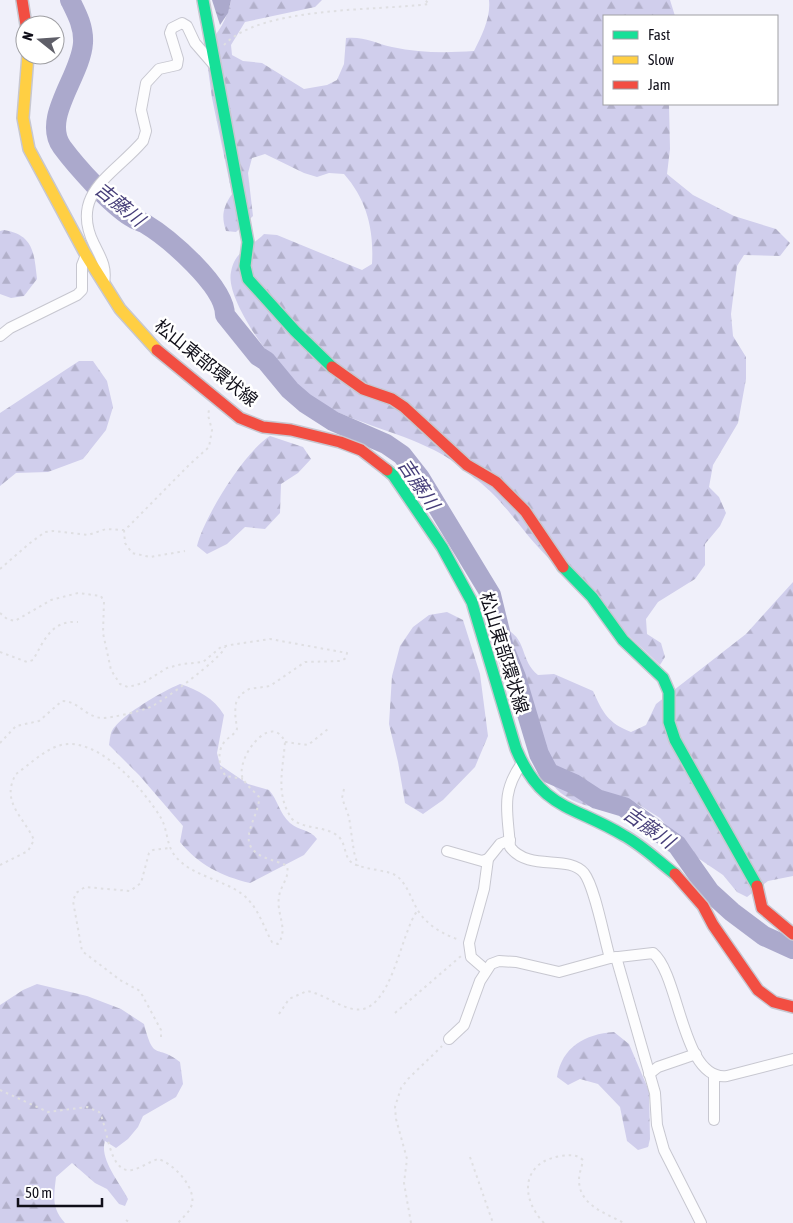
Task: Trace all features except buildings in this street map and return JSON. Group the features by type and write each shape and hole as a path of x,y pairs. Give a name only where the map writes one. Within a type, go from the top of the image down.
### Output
{"main road":[{"path":"22,0 24,15"},
{"path":"203,0 248,242 245,266 248,279 283,319 333,368 363,389 392,399 404,407 467,465 496,482 525,511 556,560 592,597 623,640 663,678 669,692 669,722 675,740 745,866 754,877 760,890 762,908 793,934"},
{"name":"松山東部環状線","path":"27,65 23,118 29,149 86,255 120,309 137,330 160,353 240,418 263,427 291,430 340,442 361,450 393,475 442,547 472,602 507,720 522,763 538,787 553,801 624,835 682,879 703,906 713,925 758,990 774,1002 793,1007"}],"street":[{"path":"104,283 106,270 87,230 84,217 92,192 143,141 146,131 141,110 146,83 159,69 177,65 178,60 170,33 172,28 178,24 187,26 195,43 214,65"},
{"path":"0,336 10,328 78,295 82,290 82,265 86,255"},
{"path":"522,763 513,776 507,791 510,847 524,859 575,867 582,872 590,885 655,1093 657,1125 664,1150 701,1223"},
{"path":"486,970 471,957 469,943 484,889 488,859 500,844 510,840"},
{"path":"447,850 482,861 488,859"},
{"path":"449,1038 464,1024 486,970 491,964 508,961 559,972 613,958 653,953 657,957 700,1063 714,1075 728,1076 793,1059"},
{"path":"649,1074 658,1067 696,1054"},
{"path":"714,1075 714,1120"}],"path":[{"path":"221,48 233,35 247,28 291,17 336,10 429,4 425,0"},
{"path":"185,551 150,558 132,553 125,543 124,530 150,503 156,501 189,465 209,447 212,430 208,415 216,398"},
{"path":"0,570 45,532 53,531 88,535 106,529 124,530"},
{"path":"0,613 7,619 15,621 51,600 78,593 101,596 104,602 104,633 111,670 120,684 128,687 143,683 167,668 182,664 204,662 217,650 230,645 270,639 347,653 346,658 341,661 305,662 293,668 276,683 249,689 240,695 234,714 237,729 221,747 220,761 221,768 226,776 243,778"},
{"path":"0,652 27,662 33,660 50,630 70,622 78,622"},
{"path":"0,743 16,726 39,721 62,701 70,701 86,714 102,718 149,708 199,673 224,652 225,647"},
{"path":"285,742 308,745 328,729"},
{"path":"0,865 28,850 33,845 34,840 32,834 10,807 8,793 12,779 16,774 50,750 69,744 91,750 119,766 128,775 160,817 170,848 185,865 243,894 258,912 272,942 278,944 283,932 279,897 289,871 287,866 258,854 251,847 248,837 259,797 243,778 242,770 245,758 262,735 266,732 272,732 280,734 285,742 280,783 284,805 288,814 296,822 335,834 343,843 349,861 368,870 393,874 398,877 414,900 418,910 442,932 469,943"},
{"path":"344,789 342,798 349,818 358,866"},
{"path":"161,1037 160,1030 140,991 120,980 82,951 73,909 76,893 85,887 130,891 135,888 144,875 149,853 153,850 170,848"},
{"path":"279,1014 289,998 307,991 354,1009 364,1010 372,1006 386,986 395,968 410,922 418,910"},
{"path":"395,1013 460,957 466,955 471,957"},
{"path":"411,1223 404,1183 407,1159 396,1119 395,1107 401,1088 408,1079 449,1038"},
{"path":"0,1090 48,1112 87,1107 100,1112 105,1123 112,1156 122,1167 133,1170 158,1159 169,1164 184,1179 192,1200 188,1212 178,1223"},
{"path":"544,1223 535,1213 531,1204 527,1184 529,1177 542,1161 571,1155 578,1156 582,1160 579,1180 583,1196 589,1204 624,1223"},
{"path":"470,1157 493,1223"},
{"path":"126,1220 130,1223"}],"green space":[{"path":"231,0 322,0 315,7 245,22 231,45 232,55 243,61 262,63 304,89 327,85 337,80 344,64 346,38 364,39 392,47 413,50 443,52 474,51 487,19 489,0 670,0 675,15 603,15 603,105 669,105 670,149 667,174 693,195 734,216 776,229 790,243 780,256 744,255 737,266 731,314 733,336 746,357 746,379 738,423 713,465 709,487 719,497 726,513 720,526 705,544 705,565 695,579 658,602 646,619 647,634 661,643 665,657 660,665 567,578 502,504 477,480 451,460 434,450 341,414 312,399 288,377 247,322 231,286 231,272 240,254 264,234 277,235 362,270 372,264 372,239 363,205 352,184 344,174 329,173 317,177 304,173 265,154 252,158 248,173 253,216 236,232 226,231 224,212 232,194 212,98 205,47 214,37 228,13"},
{"path":"4,230 21,236 27,241 33,253 37,279 24,296 11,298 0,294 0,231"},
{"path":"79,361 93,361 107,381 113,407 106,430 83,459 48,472 16,473 0,486 0,413"},
{"path":"270,436 303,447 311,459 298,473 281,484 280,513 265,529 245,527 227,544 207,554 197,546 217,502 249,455"},
{"path":"793,582 793,876 768,881 747,897 737,892 723,875 689,852 660,818 636,803 619,799 607,810 585,805 569,798 557,789 549,779 543,766 522,708 495,650 497,630 501,627 516,636 528,662 538,675 554,674 593,691 607,716 623,729 631,732 646,725 656,704 746,634"},
{"path":"447,612 463,620 480,674 488,736 475,767 443,800 423,814 405,803 389,724 392,676 400,646 413,627 429,615"},
{"path":"180,684 205,695 224,715 217,753 220,765 248,784 269,790 283,815 290,823 311,833 317,839 304,855 250,883 230,877 211,868 195,857 180,842 183,826 139,775 109,745 112,731 126,716 163,692"},
{"path":"37,984 87,996 121,1009 144,1024 153,1048 180,1062 183,1084 176,1097 143,1116 138,1127 128,1139 116,1148 105,1141 105,1155 111,1171 128,1199 125,1206 119,1204 107,1189 95,1183 72,1163 56,1177 55,1207 65,1223 0,1223 0,1005 23,990"},
{"path":"614,1032 629,1044 649,1091 650,1139 648,1147 638,1150 627,1141 620,1107 598,1084 580,1079 568,1085 557,1077 564,1058 576,1044 603,1033"}],"water":[{"path":"212,0 231,0 228,13 220,25"}],"waterway":[{"name":"吉藤川","path":"70,0 81,26 83,43 81,56 64,96 56,123 57,136 62,147 84,174 113,203 133,218 155,230 194,264 216,290 223,303 225,315 258,356 266,361 290,390 305,403 333,421 386,444 402,455 420,478 491,595 504,648 516,677 539,754 549,773 574,784 597,799 624,807 677,845 710,892 732,912 764,936 793,949"}],"traffic: fast":[{"path":"203,0 248,242 245,266 248,279 295,331 332,367"},
{"path":"387,470 393,475 442,547 472,602 516,749 526,769 537,784 560,804 630,839 675,874"},
{"path":"563,567 592,597 623,640 663,678 669,692 669,722 675,740 757,886"}],"traffic: slow":[{"path":"27,65 23,118 29,149 86,255 120,309 157,350"}],"traffic: jam":[{"path":"22,0 24,15"},
{"path":"157,350 240,418 263,427 291,430 340,442 361,450 387,470"},
{"path":"332,367 363,389 392,399 404,407 467,465 496,482 525,511 563,567"},
{"path":"675,874 703,906 713,925 758,990 774,1002 793,1007"},
{"path":"757,886 762,908 793,934"}]}
